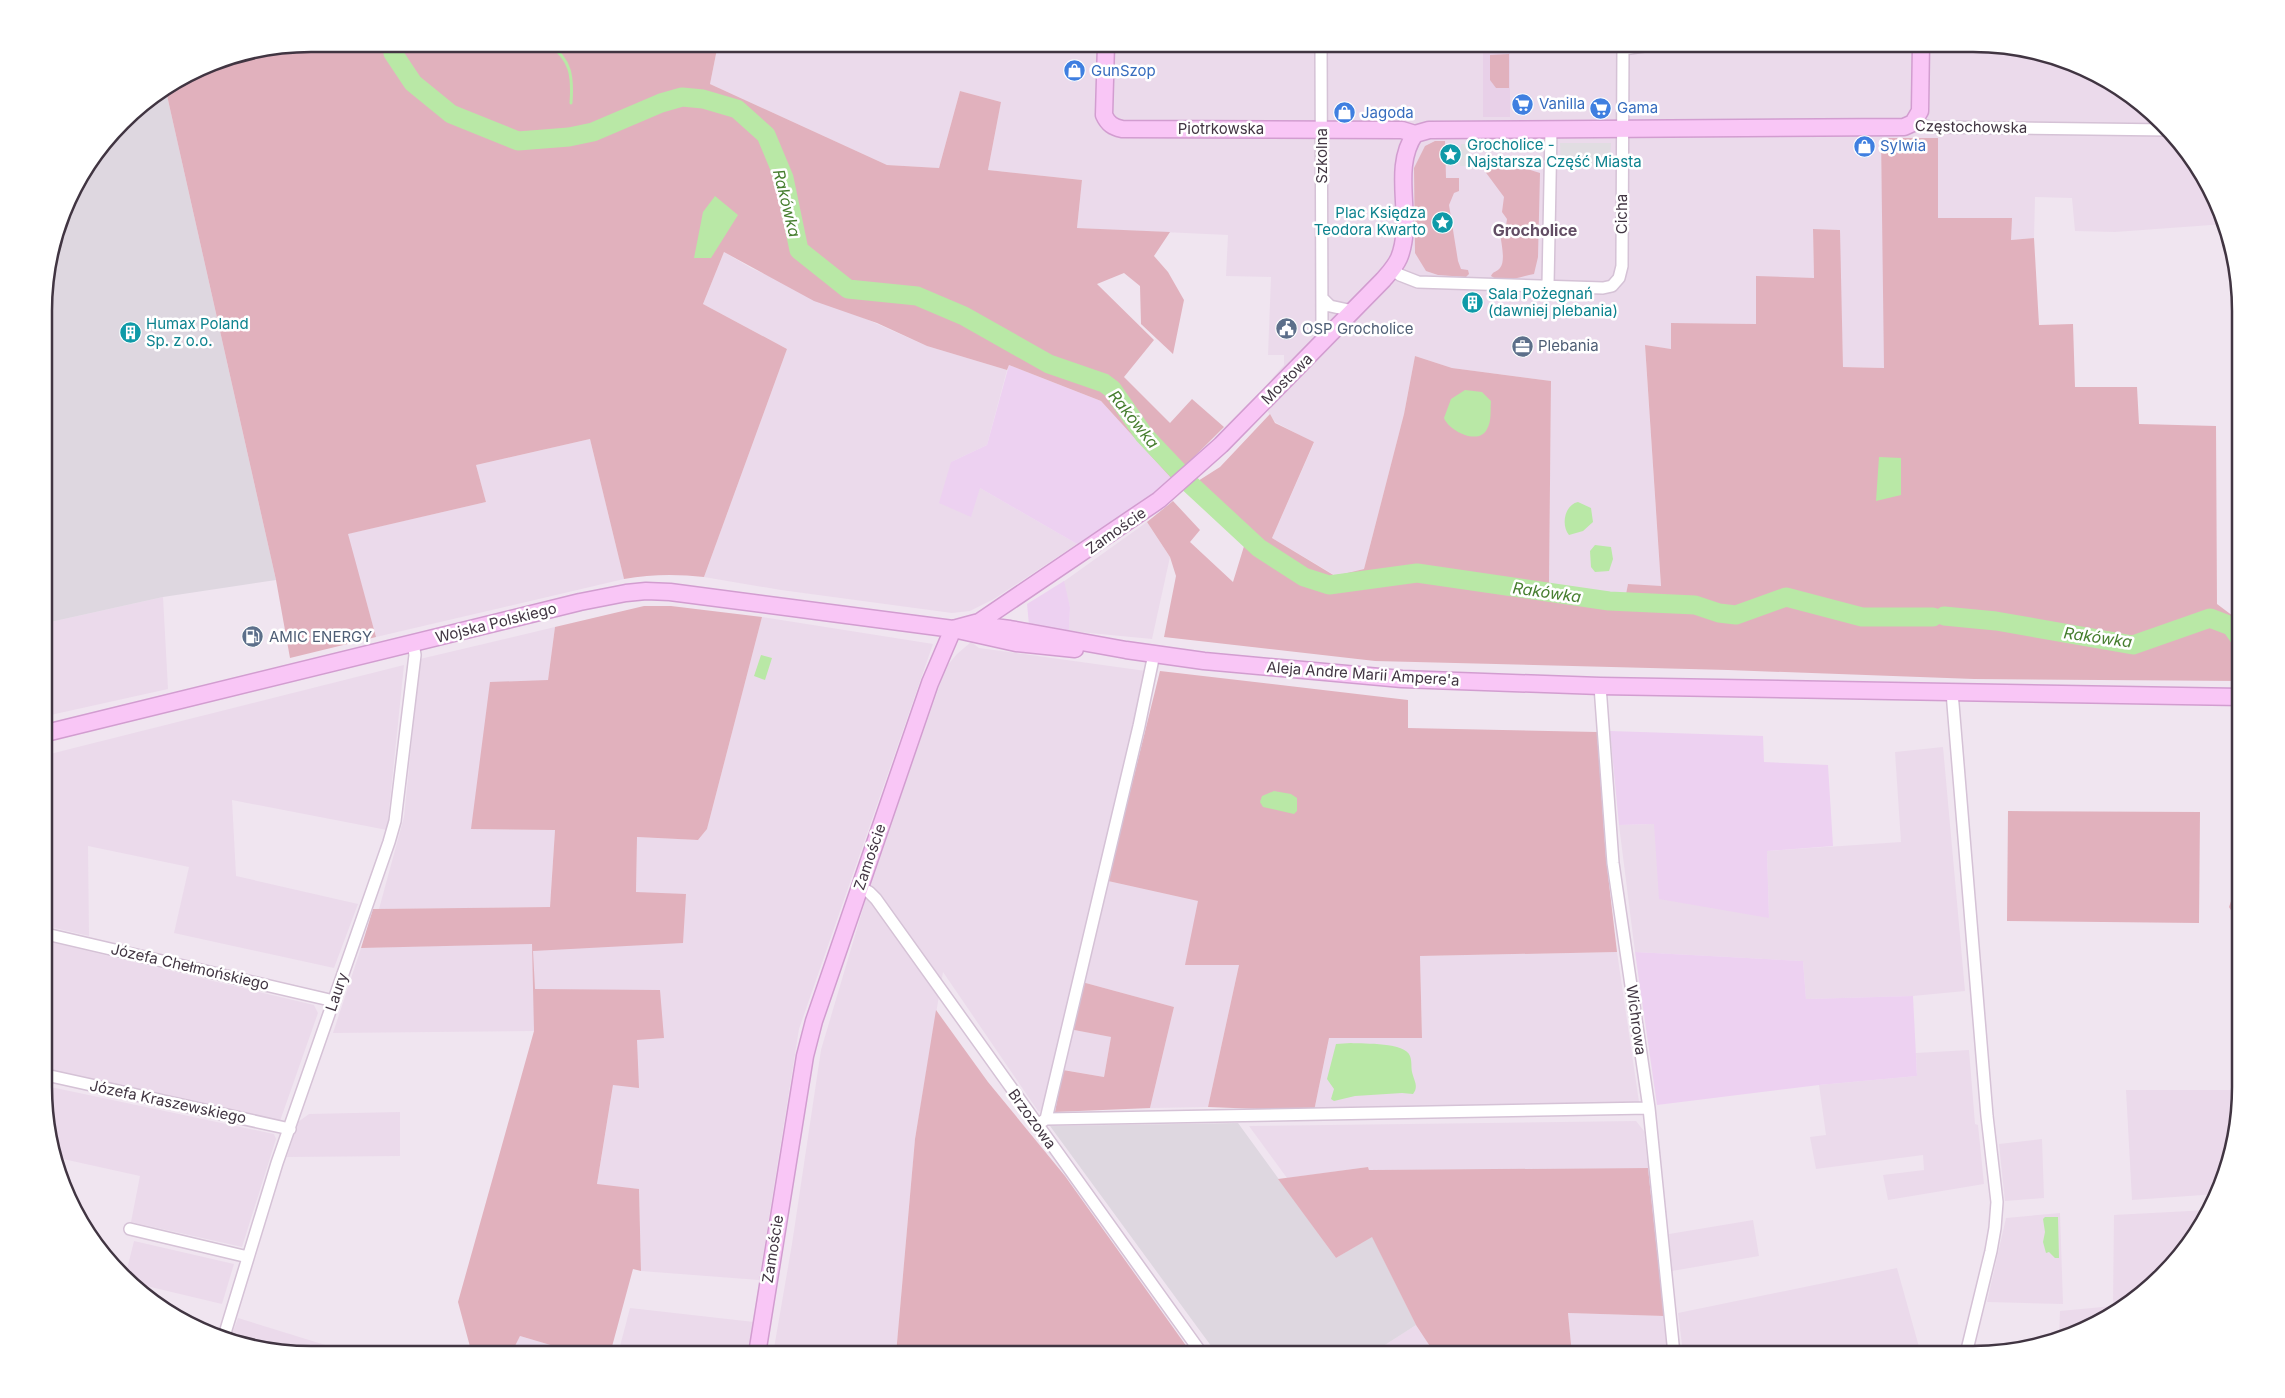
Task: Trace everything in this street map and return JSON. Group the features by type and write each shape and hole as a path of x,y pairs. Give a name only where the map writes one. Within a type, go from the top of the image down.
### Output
{"street":[{"name":"Piotrkowska","path":"1106,52 1104,115 1107,122 1113,127 1122,129 1402,130 1415,134 1429,130 1551,130"},
{"name":"Szkolna","path":"1321,52 1322,332 1326,339"},
{"name":"Cicha","path":"1548,285 1603,288 1612,286 1619,278 1622,266 1623,52"},
{"path":"1913,123 1920,111 1921,52"},
{"name":"Częstochowska","path":"1551,130 1901,127 1913,123 1930,128 2159,130"},
{"path":"1392,269 1400,275 1418,282 1548,285 1551,130"},
{"name":"Mostowa","path":"1177,485 1326,339 1392,269 1398,260 1403,242 1404,163 1409,142 1415,134"},
{"path":"1322,298 1330,306 1353,311"},
{"name":"Zamoście","path":"757,1346 805,1056 814,1021 930,683 953,629 979,622 1006,606 1143,513 1177,485"},
{"name":"Wojska Polskiego","path":"52,732 580,602 646,591 719,598 953,629"},
{"path":"1006,606 1003,618 1010,629"},
{"name":"Aleja Andre Marii Ampere'a","path":"953,629 986,626 1154,654 1292,670 1402,679 1600,686 2232,697"},
{"name":"Aleja Andre Marii Ampere'a","path":"953,629 1039,646 1126,650"},
{"name":"Laury","path":"225,1331 290,1129 395,821 415,655 413,643"},
{"path":"1154,654 1140,726 1041,1122 1649,1108"},
{"name":"Wichrowa","path":"1600,686 1613,863 1649,1108 1673,1346"},
{"path":"1952,692 1987,1116 1997,1202 1991,1251 1968,1346"},
{"name":"Brzozowa","path":"860,887 870,892 876,899 1041,1122 1196,1346"},
{"name":"Józefa Chełmońskiego","path":"52,935 334,1001"},
{"name":"Józefa Kraszewskiego","path":"52,1076 290,1129"},
{"path":"130,1229 248,1257"}],"shaded area":[{"path":"311,52 716,52 710,84 887,165 939,168 960,91 1001,102 988,170 1082,180 1077,228 1170,232 1154,256 1168,272 1184,300 1173,354 1141,324 1140,286 1124,273 1097,284 1154,340 1124,377 1170,423 1192,399 1224,427 1172,479 1101,401 1009,365 1007,370 927,346 877,323 814,301 724,252 703,304 787,349 704,577 664,575 624,579 590,439 476,465 486,502 348,534 376,637 290,658 276,580 167,96 212,72 261,57"},
{"path":"716,52 1991,53 2024,57 2057,66 2088,79 2118,96 2157,128 2179,154 2198,182 2218,225 2115,232 2075,231 2072,198 2035,197 2034,238 2011,240 2011,218 1938,218 1881,138 1885,368 1843,367 1839,230 1813,229 1814,278 1756,324 1671,323 1671,349 1645,346 1661,587 1628,584 1626,594 1549,585 1551,381 1452,368 1415,356 1404,414 1364,569 1336,576 1272,538 1314,443 1275,422 1257,396 1284,365 1284,355 1268,355 1271,277 1226,276 1228,235 1077,228 1082,180 988,170 1001,102 960,91 939,168 887,165 710,84"},
{"path":"1483,52 1510,52 1510,117 1483,117"},
{"path":"1509,54 1509,88 1496,88 1490,80 1490,55"},
{"path":"167,96 276,580 163,597 52,622 52,311 57,261 72,212 96,167 128,128"},
{"path":"1881,138 1938,138 1938,218 2012,218 2011,240 2034,238 2039,325 2073,324 2075,387 2137,387 2139,424 2216,426 2217,604 2232,615 2232,681 1974,679 1728,670 1375,661 1164,637 1176,576 1170,557 1147,522 1173,501 1200,530 1190,542 1233,582 1249,530 1198,481 1220,467 1270,414 1275,423 1314,442 1272,538 1335,576 1364,569 1404,414 1415,356 1452,368 1551,381 1549,585 1626,594 1628,584 1661,586 1645,345 1671,349 1671,323 1756,324 1756,276 1814,278 1813,229 1840,230 1843,367 1884,368"},
{"path":"1435,141 1445,141 1446,178 1459,178 1459,191 1454,193 1449,205 1458,261 1461,269 1468,270 1469,274 1466,277 1438,275 1426,271 1415,253 1414,168 1425,146"},
{"path":"1560,143 1611,143 1610,164 1561,168"},
{"path":"1461,144 1470,144 1469,166 1460,166"},
{"path":"1489,155 1496,158 1506,170 1524,168 1540,173 1538,257 1534,274 1506,280 1495,279 1491,276 1502,265 1503,256 1500,233 1506,226 1507,219 1502,212 1504,197 1484,170 1484,158"},
{"path":"715,196 738,215 711,258 694,258 703,212"},
{"path":"724,252 751,268 927,346 1007,370 987,445 951,462 980,488 1077,544 994,599 970,611 952,613 781,590 704,577 787,349 703,304"},
{"path":"1009,365 1101,401 1172,479 1138,506 1077,544 980,488 971,517 939,503 951,462 987,445"},
{"path":"1465,390 1482,392 1491,401 1489,426 1483,434 1478,436 1464,435 1458,432 1444,418 1451,399"},
{"path":"590,439 624,579 376,637 347,534 486,502 476,465"},
{"path":"1879,457 1901,458 1901,495 1876,501"},
{"path":"1578,502 1591,508 1593,522 1583,531 1569,535 1565,526 1565,516 1570,507"},
{"path":"1147,522 1170,557 1152,639 1069,631 1070,607 1063,582"},
{"path":"1595,545 1611,547 1613,559 1609,571 1595,572 1591,567 1590,551"},
{"path":"1064,581 1070,607 1069,631 1029,625 1027,604"},
{"path":"163,597 168,689 52,715 52,622"},
{"path":"644,606 671,606 762,617 707,829 698,840 637,837 636,892 686,894 683,943 533,951 535,989 660,990 664,1038 637,1040 639,1088 613,1085 597,1184 639,1189 641,1271 633,1269 612,1346 554,1346 520,1336 515,1346 470,1346 458,1302 534,1031 532,944 361,948 373,909 550,907 555,830 471,829 490,682 548,680 555,627"},
{"path":"762,617 933,644 799,1029 759,1280 641,1271 639,1189 597,1185 613,1085 534,1031 333,1033 361,948 532,943 636,892 637,837 698,840 707,829"},
{"path":"555,627 548,680 471,829 555,830 550,907 379,909 404,817 420,659"},
{"path":"971,642 979,648 1146,671 1043,1112 1038,1111 943,972 915,1139 897,1346 774,1346 792,1244 821,1050 872,878 946,667"},
{"path":"761,655 772,658 765,680 754,676"},
{"path":"404,665 387,830 232,800 236,876 358,904 334,968 174,933 189,867 88,846 89,936 52,927 52,753"},
{"path":"1160,671 1408,700 1408,728 1597,732 1606,858 1617,952 1420,956 1422,1038 1329,1038 1314,1111 1208,1107 1239,965 1185,965 1198,901 1108,881"},
{"path":"1610,731 1763,736 1764,762 1828,765 1833,846 1767,851 1769,918 1659,899 1654,824 1619,825"},
{"path":"1943,747 1965,991 1913,996 1806,999 1803,961 1635,952 1619,825 1654,824 1769,918 1767,851 1901,842 1895,752"},
{"path":"1274,791 1291,794 1297,798 1297,811 1294,814 1263,807 1260,802 1262,796"},
{"path":"2008,811 2200,812 2199,923 2007,921"},
{"path":"1108,881 1198,901 1239,965 1208,1107 1150,1108 1174,1007 1082,982"},
{"path":"2232,898 2232,912 2229,907"},
{"path":"52,942 314,1005 318,1013 280,1121 52,1070"},
{"path":"1617,952 1639,1102 1635,1106 1314,1111 1329,1038 1422,1038 1420,956"},
{"path":"1635,952 1803,961 1806,999 1913,996 1917,1076 1819,1085 1657,1105"},
{"path":"1082,982 1174,1007 1150,1108 1055,1112 1063,1070 1104,1077 1111,1037 1069,1029"},
{"path":"936,1010 988,1082 1065,1176 1186,1346 897,1346 915,1139"},
{"path":"1069,1029 1111,1037 1104,1077 1064,1070"},
{"path":"1351,1043 1393,1046 1407,1051 1411,1058 1412,1072 1416,1083 1413,1094 1355,1096 1334,1101 1331,1099 1334,1089 1327,1079 1336,1044"},
{"path":"1969,1050 1975,1124 1978,1125 1984,1184 1888,1200 1883,1175 1924,1170 1923,1155 1816,1169 1810,1137 1826,1135 1819,1085 1917,1076 1916,1053"},
{"path":"52,1087 274,1134 276,1139 242,1247 131,1222 140,1176 63,1159 57,1137"},
{"path":"2126,1090 2232,1090 2228,1137 2219,1170 2209,1195 2132,1200"},
{"path":"400,1112 400,1156 287,1157 298,1122 309,1114"},
{"path":"1636,1121 1644,1131 1648,1168 1369,1170 1368,1167 1287,1178 1249,1126"},
{"path":"1238,1123 1336,1258 1372,1236 1416,1325 1383,1346 1211,1346 1050,1126"},
{"path":"2042,1139 2044,1198 2005,1201 1999,1144"},
{"path":"1368,1167 1369,1170 1648,1168 1664,1316 1568,1313 1571,1346 1430,1346 1416,1325 1372,1237 1336,1258 1278,1179"},
{"path":"2201,1210 2189,1231 2157,1270 2113,1305 2114,1215"},
{"path":"2060,1213 2063,1304 1987,1302 2006,1218"},
{"path":"2045,1217 2058,1217 2059,1258 2055,1258 2049,1252 2046,1253 2043,1242 2045,1232 2043,1219"},
{"path":"1753,1220 1759,1256 1672,1271 1669,1234"},
{"path":"134,1241 234,1264 222,1304 147,1286 127,1269"},
{"path":"1897,1268 1919,1346 1682,1346 1678,1313"},
{"path":"2111,1306 2088,1319 2059,1331 2060,1311"},
{"path":"630,1308 754,1322 750,1346 620,1346"},
{"path":"1568,1313 1664,1316 1668,1346 1571,1346"},
{"path":"238,1318 329,1346 294,1345 261,1341 232,1333"},
{"path":"1416,1325 1430,1346 1383,1346"},
{"path":"520,1336 554,1346 515,1346"}],"waterway":[{"name":"Rakówka","path":"393,52 413,83 451,114 518,141 569,137 593,132 661,103 682,97 703,99 737,109 766,135 784,178 799,250 848,289 917,296 964,316 1049,364 1104,383 1112,389 1144,435 1179,472"},
{"path":"558,52 569,69 571,77 571,103"},
{"name":"Rakówka","path":"1190,484 1259,548 1304,577 1329,585 1417,573 1609,601 1695,605 1719,613 1736,615 1786,597 1862,617 1933,617"},
{"name":"Rakówka","path":"1944,616 1996,621 2133,645 2210,618 2232,627"}],"place":[{"name":"GunSzop","path":"1075,71"},
{"name":"Vanilla","path":"1523,104"},
{"name":"Gama","path":"1601,108"},
{"name":"Jagoda","path":"1345,113"},
{"name":"Sylwia","path":"1864,146"},
{"name":"Grocholice - Najstarsza Część Miasta","path":"1451,154"},
{"name":"Plac Księdza Teodora Kwarto","path":"1442,222"},
{"name":"Sala Pożegnań (dawniej plebania)","path":"1472,303"},
{"name":"OSP Grocholice","path":"1286,329"},
{"name":"Humax Poland Sp. z o.o.","path":"130,333"},
{"name":"Plebania","path":"1522,346"},
{"name":"AMIC ENERGY","path":"253,637"}],"district":[{"name":"Grocholice","path":"1535,230"}]}
